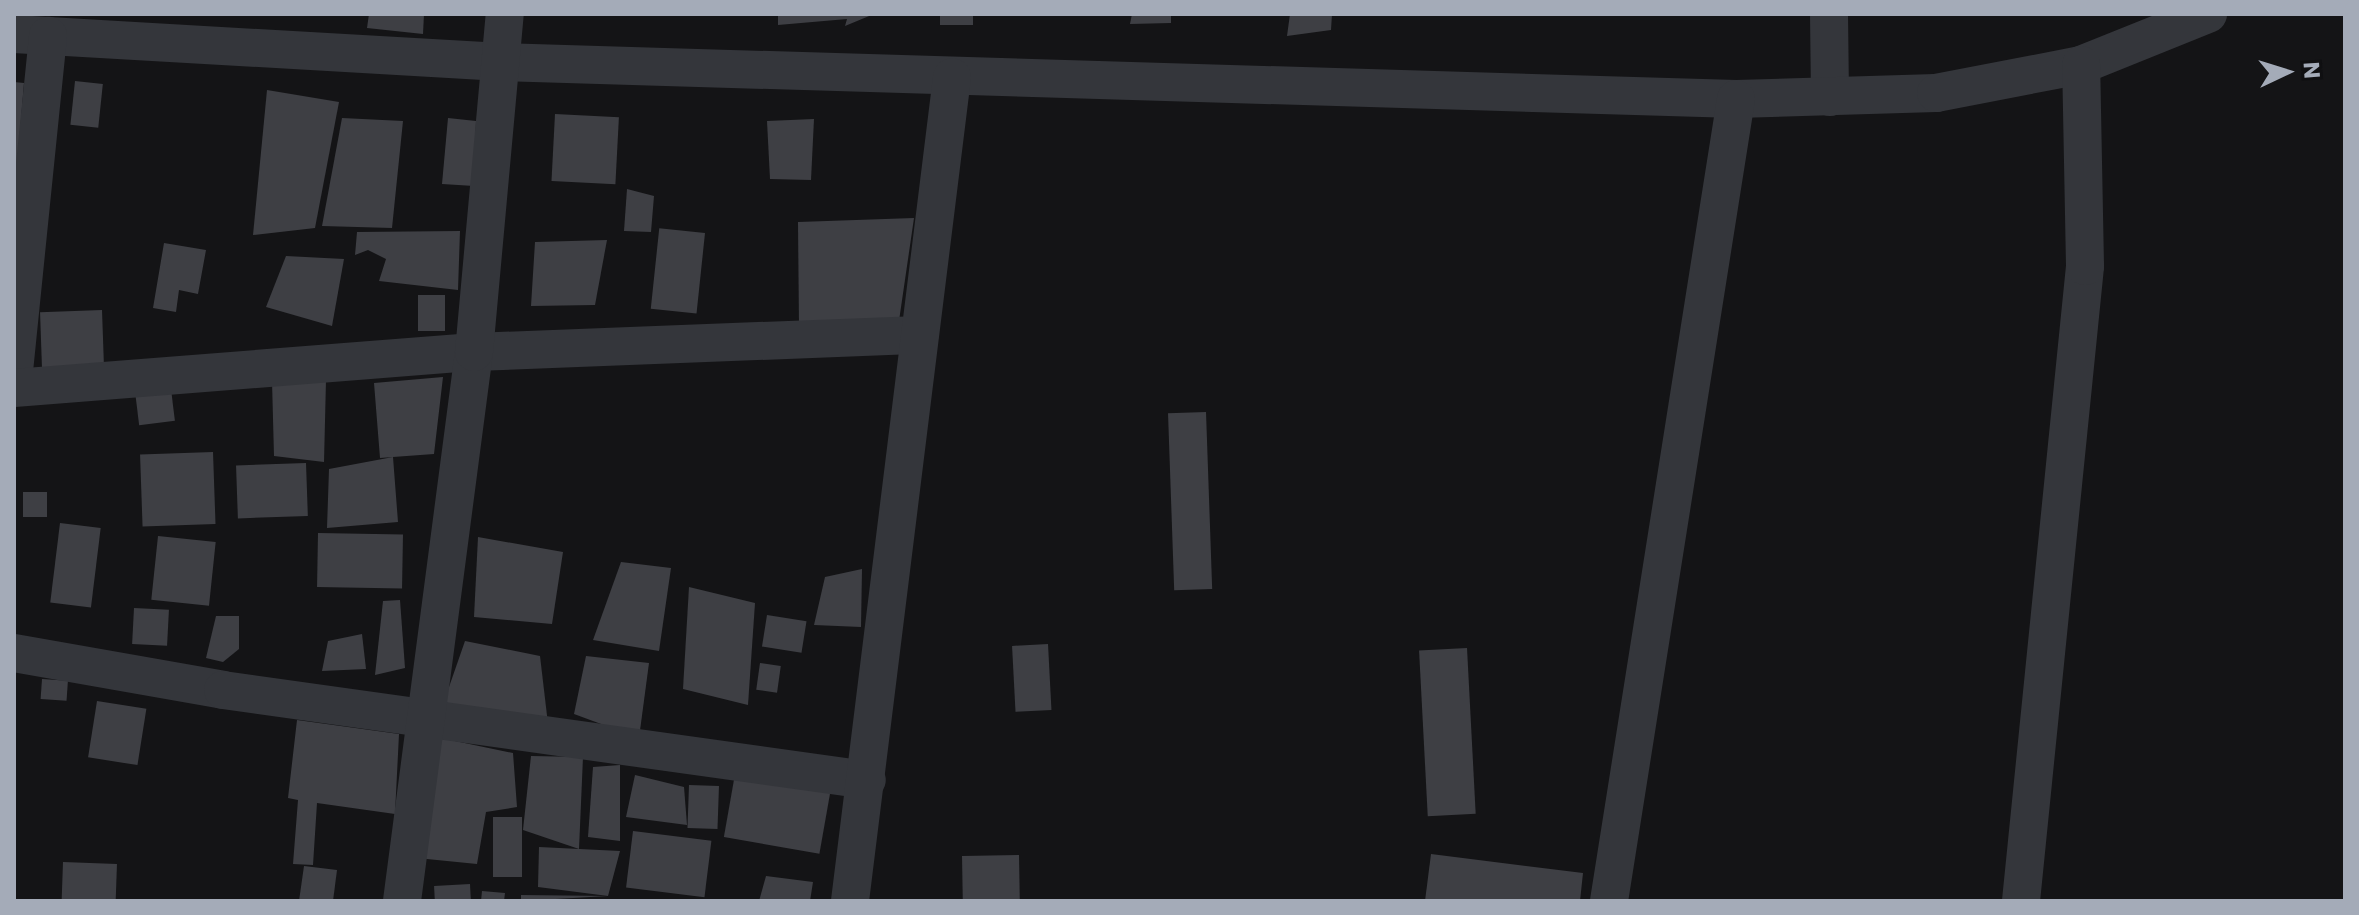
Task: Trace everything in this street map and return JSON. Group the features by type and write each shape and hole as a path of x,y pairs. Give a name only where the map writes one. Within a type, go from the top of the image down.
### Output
{"street":[{"path":"402,901 422,718 474,352 505,14"},
{"path":"1829,14 1830,97"},
{"path":"14,371 31,35 219,29 501,62 1736,99 1936,93 2081,65 2208,14"},
{"path":"2021,901 2085,266 2081,65"},
{"path":"850,901 952,77"},
{"path":"1609,901 1736,99"},
{"path":"14,388 474,352 920,335"},
{"path":"14,653 422,718 867,780"}],"building":[{"path":"369,14 424,14 423,34 367,28"},
{"path":"778,14 874,14 845,26 847,19 778,25"},
{"path":"940,14 973,14 973,25 940,25"},
{"path":"1132,14 1171,14 1171,23 1130,24"},
{"path":"1290,14 1332,14 1331,30 1287,36"},
{"path":"75,81 103,84 98,128 70,125"},
{"path":"14,82 24,83 16,180 14,179"},
{"path":"267,90 339,102 315,228 253,235"},
{"path":"555,114 619,117 615,184 551,181"},
{"path":"342,118 403,121 392,228 322,226"},
{"path":"448,118 476,121 474,186 442,184"},
{"path":"814,119 811,180 770,179 767,121"},
{"path":"627,189 654,196 651,232 624,231"},
{"path":"914,218 899,321 799,326 798,222"},
{"path":"659,228 705,233 697,314 651,309"},
{"path":"460,231 458,290 379,281 386,259 368,250 355,255 357,232"},
{"path":"607,240 595,305 531,306 535,242"},
{"path":"164,243 206,250 198,294 179,290 176,312 153,308"},
{"path":"286,256 344,259 332,326 266,307"},
{"path":"418,295 445,295 445,331 418,331"},
{"path":"102,310 104,366 42,368 40,312"},
{"path":"443,377 434,454 380,458 374,383"},
{"path":"326,380 324,462 274,456 272,381"},
{"path":"171,389 175,421 139,425 135,393"},
{"path":"1206,412 1212,589 1174,590 1168,413"},
{"path":"213,452 216,524 143,527 140,455"},
{"path":"393,457 398,522 327,528 329,469"},
{"path":"306,463 308,516 238,518 236,465"},
{"path":"23,492 47,492 47,517 23,517"},
{"path":"60,523 101,528 91,607 50,602"},
{"path":"318,533 403,534 402,588 317,587"},
{"path":"158,536 216,542 209,606 151,600"},
{"path":"478,537 563,552 552,624 474,617"},
{"path":"621,562 671,568 659,651 593,640"},
{"path":"862,569 861,627 814,625 825,577"},
{"path":"689,587 755,603 748,705 683,689"},
{"path":"400,600 405,668 375,675 383,601"},
{"path":"134,608 169,610 167,646 132,644"},
{"path":"767,615 807,621 802,653 762,647"},
{"path":"216,616 239,616 239,649 223,662 206,658"},
{"path":"362,634 366,669 322,671 328,641"},
{"path":"465,641 540,656 548,724 441,710"},
{"path":"1048,644 1051,710 1016,712 1012,646"},
{"path":"1467,648 1476,814 1428,816 1419,651"},
{"path":"586,656 649,663 639,738 574,714"},
{"path":"760,663 781,666 777,693 756,690"},
{"path":"42,679 68,681 67,701 41,699"},
{"path":"97,701 146,709 137,765 88,757"},
{"path":"297,720 399,734 395,814 317,803 313,865 293,864 298,800 288,798"},
{"path":"431,736 513,753 517,807 486,812 477,864 417,858"},
{"path":"531,756 583,757 579,849 523,830"},
{"path":"620,765 620,841 588,837 593,767"},
{"path":"735,774 831,791 819,854 724,837"},
{"path":"635,775 684,787 687,825 626,817"},
{"path":"689,785 719,786 717,829 687,828"},
{"path":"493,817 522,817 522,877 493,877"},
{"path":"633,831 711,841 704,897 626,888"},
{"path":"539,847 620,851 608,896 538,887"},
{"path":"1431,854 1583,873 1580,901 1425,901"},
{"path":"1019,855 1020,901 963,901 962,856"},
{"path":"63,862 117,864 116,901 62,901"},
{"path":"304,866 337,870 333,901 299,901"},
{"path":"766,876 813,882 810,901 759,901"},
{"path":"470,884 471,901 435,901 434,886"},
{"path":"482,891 505,893 504,901 481,901"},
{"path":"521,895 608,896 521,901"}]}
